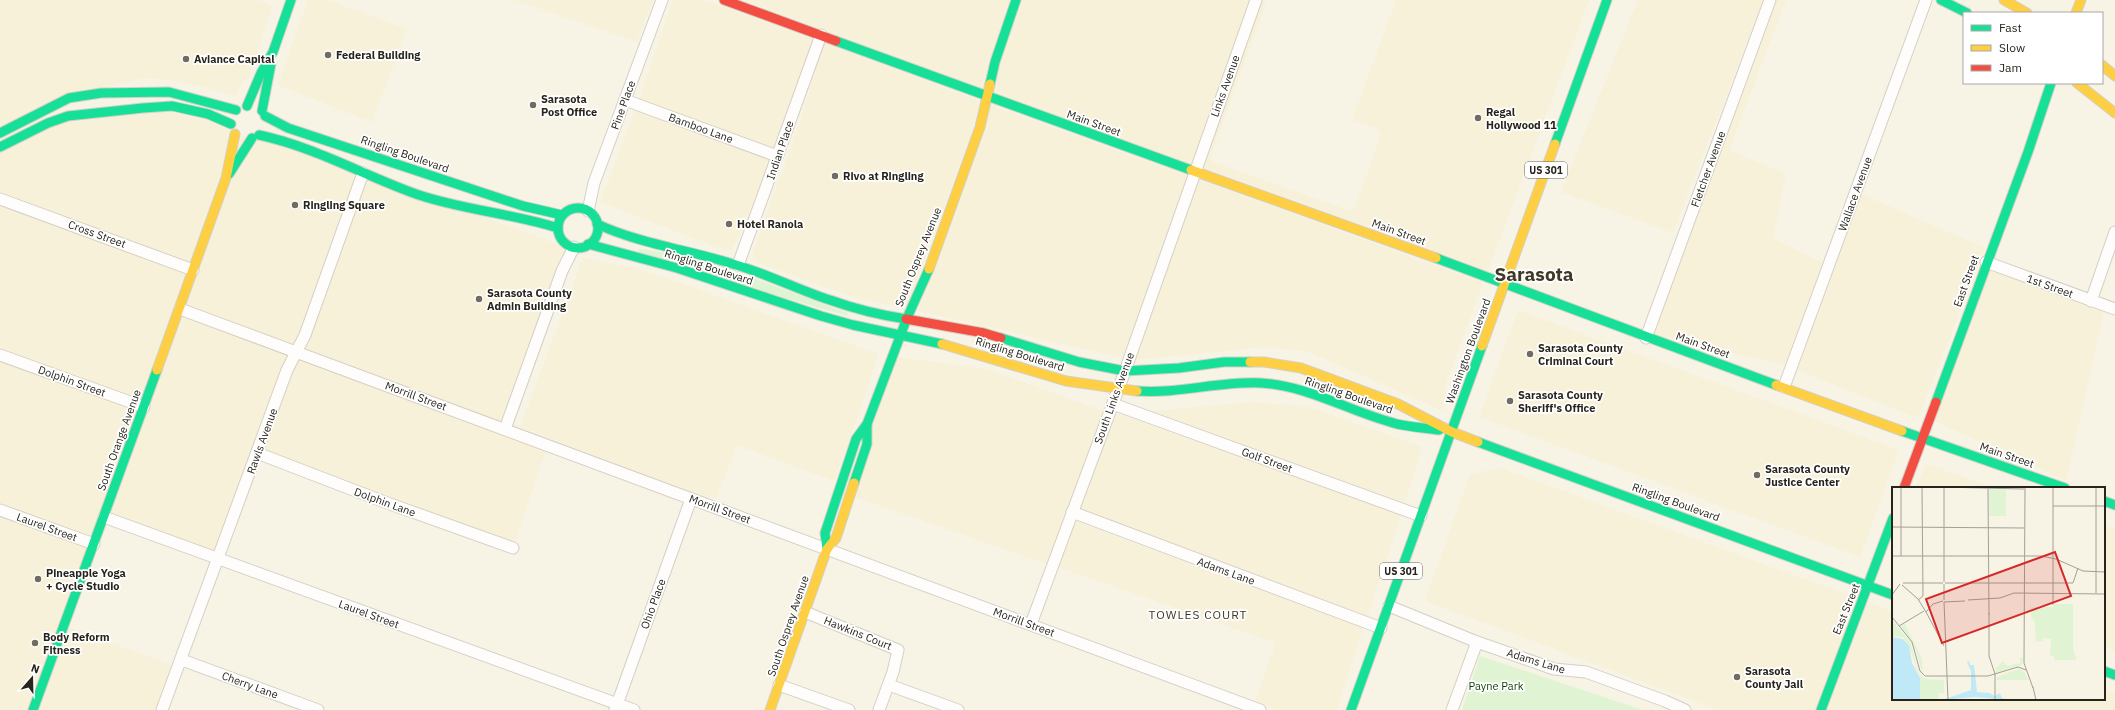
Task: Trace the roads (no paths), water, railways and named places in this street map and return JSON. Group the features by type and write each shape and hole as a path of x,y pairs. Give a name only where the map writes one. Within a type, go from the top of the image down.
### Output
{"street":[{"path":"0,133 69,98 101,93 140,91 169,92 236,110 246,106 261,73 273,52 291,0"},
{"name":"Pine Place","path":"588,211 594,183 662,0"},
{"name":"Main Street","path":"724,0 986,97 1505,283 1646,338 2062,487"},
{"name":"South Osprey Avenue","path":"770,710 828,549 836,538 868,444 867,424 907,318 930,266 980,127 995,62 1016,0"},
{"name":"Links Avenue","path":"1194,172 1256,0"},
{"name":"Washington Boulevard","path":"1352,710 1607,0"},
{"name":"Fletcher Avenue","path":"1646,338 1770,0"},
{"name":"Wallace Avenue","path":"1784,387 1926,0"},
{"path":"1941,0 1965,12"},
{"path":"2004,0 2025,12"},
{"path":"2076,12 2081,0"},
{"name":"Indian Place","path":"738,265 821,35"},
{"path":"255,136 265,125 262,102 270,79 273,52"},
{"path":"2103,66 2115,76"},
{"name":"East Street","path":"1904,487 1986,262 2028,152 2051,84"},
{"path":"2078,84 2115,114"},
{"name":"Bamboo Lane","path":"625,100 777,156"},
{"path":"0,147 48,123 68,116 143,108 172,106 208,114 231,124"},
{"path":"246,106 263,114"},
{"path":"236,110 231,124 235,134 278,138 310,149 363,173 439,201 538,220 558,228"},
{"name":"Ringling Boulevard","path":"263,114 276,124 523,206 562,215"},
{"name":"South Orange Avenue","path":"33,710 180,309 226,178 235,134"},
{"name":"South Orange Avenue","path":"226,178 255,136"},
{"name":"South Links Avenue","path":"1031,624 1113,404 1194,172"},
{"name":"Rawls Avenue","path":"162,710 182,660 287,370 305,336 363,173"},
{"name":"Cross Street","path":"0,199 193,270"},
{"path":"574,208 581,208 588,211 596,219 597,224 595,238 588,244 574,247 566,244 561,239 558,228 562,215 574,208"},
{"name":"Ringling Boulevard","path":"597,224 621,235 683,249 738,265 829,300 875,314 907,318 984,333 1080,362 1125,370 1179,368 1224,362 1264,362 1301,368 1398,404 1452,432 1892,595"},
{"path":"2091,300 2115,232"},
{"name":"Ringling Boulevard","path":"588,244 677,268 821,316 933,341 1066,381 1118,390 1160,393 1220,385 1261,383 1302,390 1397,424 1452,432"},
{"path":"505,429 562,272 574,247"},
{"name":"1st Street","path":"1986,262 2115,309"},
{"name":"Morrill Street","path":"180,309 1031,624 1238,706 1260,710"},
{"name":"Dolphin Street","path":"0,355 144,407"},
{"name":"Golf Street","path":"1113,404 1421,516"},
{"name":"Dolphin Lane","path":"257,453 382,501 513,548"},
{"name":"Ohio Place","path":"616,707 691,499"},
{"path":"2105,501 2115,505"},
{"name":"Laurel Street","path":"0,510 94,544"},
{"name":"Adams Lane","path":"1072,512 1381,628"},
{"name":"Laurel Street","path":"104,517 616,707 634,710"},
{"name":"East Street","path":"1821,710 1838,661 1892,521"},
{"name":"Adams Lane","path":"1389,606 1477,642 1554,669 1586,672 1665,701 1685,710"},
{"name":"Hawkins Court","path":"805,612 898,650 889,685 879,710"},
{"path":"1452,710 1477,642"},
{"name":"Cherry Lane","path":"182,660 318,710"},
{"path":"2105,671 2115,675"},
{"path":"889,685 958,710"},
{"path":"779,686 849,710"}],"place":[{"name":"Federal Building","path":"328,55"},
{"name":"Aviance Capital","path":"186,59"},
{"name":"Sarasota Post Office","path":"533,105"},
{"name":"Regal Hollywood 11","path":"1478,118"},
{"name":"Rivo at Ringling","path":"835,176"},
{"name":"Ringling Square","path":"295,205"},
{"name":"Hotel Ranola","path":"729,224"},
{"name":"Sarasota County Admin Building","path":"479,299"},
{"name":"Sarasota County Criminal Court","path":"1530,354"},
{"name":"Sarasota County Sheriff's Office","path":"1510,401"},
{"name":"Sarasota County Justice Center","path":"1757,475"},
{"name":"Pineapple Yoga + Cycle Studio","path":"38,579"},
{"name":"Body Reform Fitness","path":"35,643"},
{"name":"Sarasota County Jail","path":"1737,677"}],"district":[{"name":"Sarasota","path":"1534,274"},
{"name":"TOWLES COURT","path":"1198,615"}],"park label":[{"name":"Payne Park","path":"1496,686"}]}
